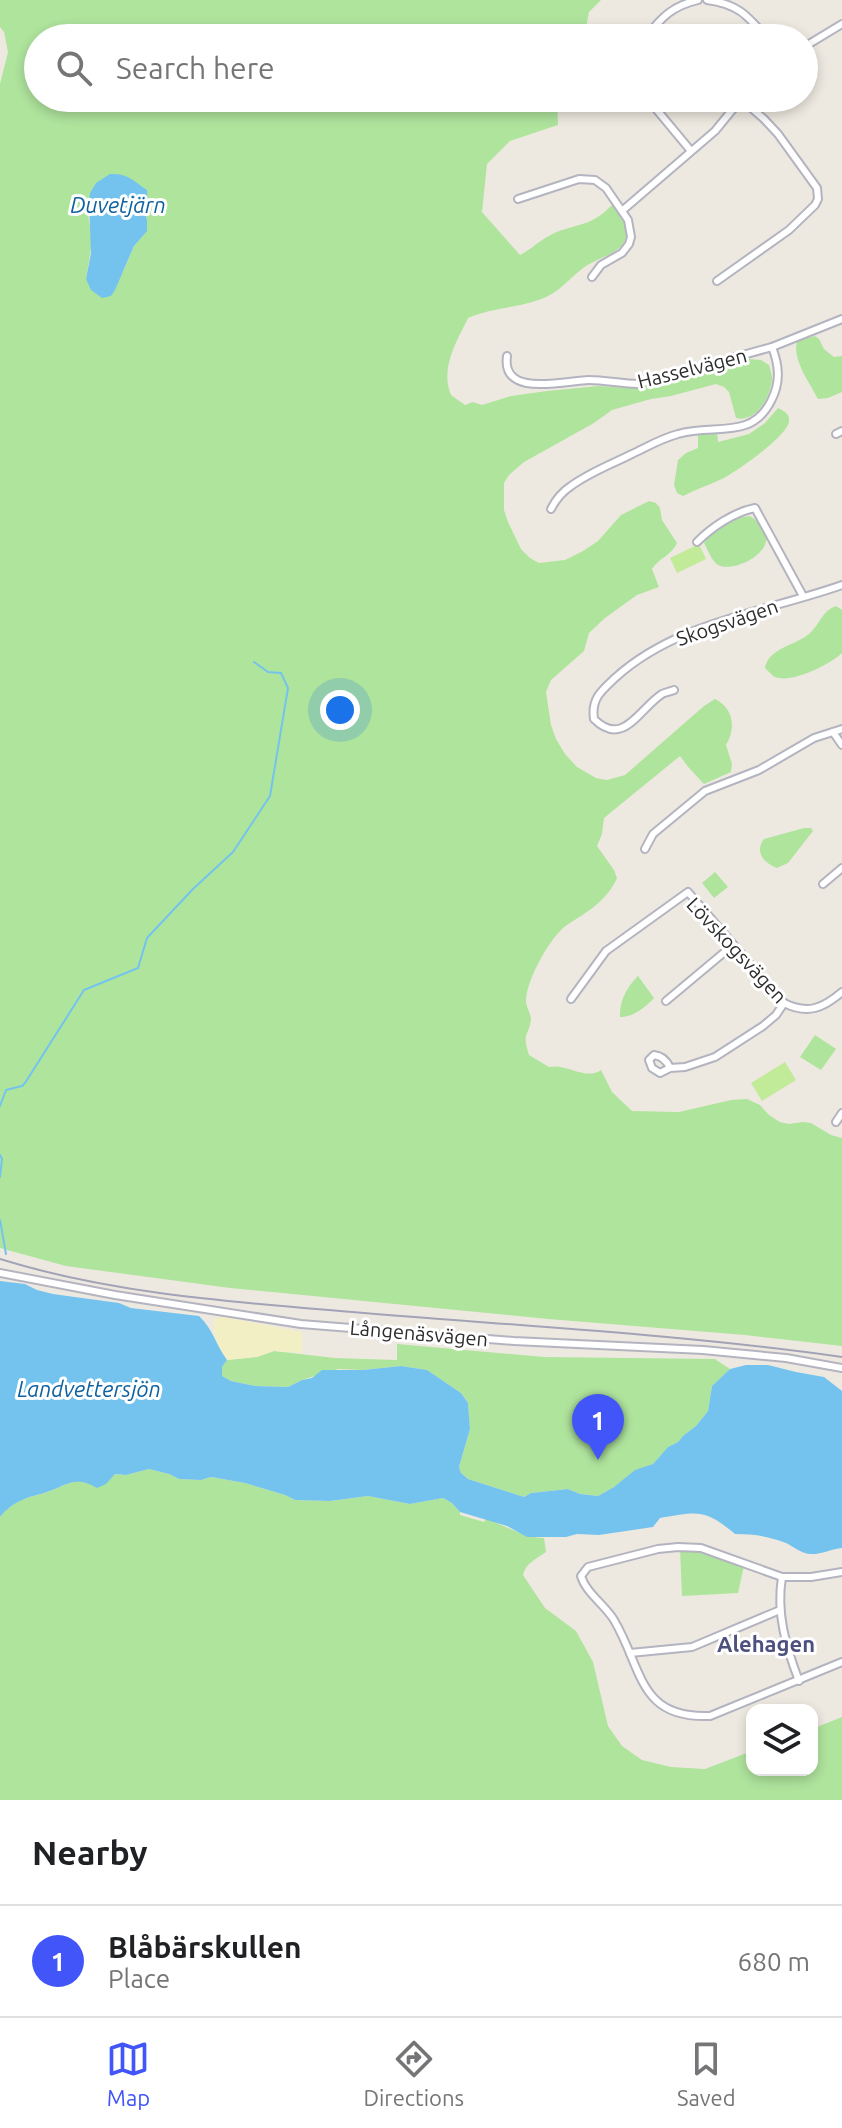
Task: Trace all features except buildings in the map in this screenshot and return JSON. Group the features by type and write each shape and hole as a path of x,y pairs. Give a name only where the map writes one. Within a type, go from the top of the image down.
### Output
{"street":[{"path":"657,24 675,7 698,0"},
{"path":"707,0 743,11 755,24"},
{"path":"818,39 842,24"},
{"path":"659,112 691,151"},
{"path":"623,210 715,131 730,112"},
{"path":"717,281 789,230 818,199 817,188 778,134 756,112"},
{"path":"518,199 568,181 588,178 606,188 623,210 631,230 629,244 622,253 601,265 592,277"},
{"name":"Hasselvägen","path":"507,356 507,368 524,383 547,385 586,380 638,384 772,347 842,319"},
{"path":"551,509 572,485 660,441 687,432 738,428 757,421 770,403 779,381 772,347"},
{"name":"Skogsvägen","path":"697,542 711,529 755,508 803,596"},
{"name":"Skogsvägen","path":"674,690 662,694 623,728 610,730 594,719 593,703 598,693 630,665 661,646 730,619 842,585"},
{"path":"645,849 653,834 705,791 759,770 814,738 842,729"},
{"path":"833,732 842,745"},
{"path":"823,884 842,868"},
{"name":"Lövskogsvägen","path":"571,999 606,951 688,892 784,1003 796,1009 813,1010 842,992"},
{"path":"666,1001 733,945"},
{"path":"835,998 842,1006"},
{"path":"670,1068 685,1067 715,1057 763,1026 784,1003"},
{"path":"836,1122 842,1113"},
{"name":"Långenäsvägen","path":"0,1273 115,1295 301,1324 514,1341 703,1350 786,1358 842,1368"},
{"path":"842,1572 811,1577 782,1577 716,1553 689,1547 658,1549 588,1567 582,1572 581,1581 612,1616 645,1687 656,1702 673,1712 690,1717 710,1716 842,1662"},
{"path":"782,1577 780,1610 791,1661 799,1681"},
{"path":"630,1653 692,1647 780,1610"}],"green space":[{"path":"0,0 601,0 589,12 587,24 24,24 24,112 558,112 558,125 510,141 487,164 482,212 520,255 556,232 588,222 612,205 624,223 624,241 614,252 586,266 546,297 468,318 448,365 451,395 465,405 473,402 482,405 511,396 547,391 599,386 627,388 749,359 761,360 769,365 772,378 769,393 761,407 750,417 736,418 729,392 716,384 651,399 612,410 524,462 504,483 504,510 508,522 521,549 539,563 565,560 583,551 598,541 621,515 649,501 660,508 662,520 677,543 652,569 659,587 637,595 605,618 589,633 584,651 551,680 546,692 551,725 565,754 577,767 596,778 607,780 625,775 715,699 726,708 732,726 726,745 732,764 731,772 704,784 680,756 604,818 597,846 617,878 602,900 560,931 540,959 527,991 526,1003 531,1018 526,1041 529,1055 549,1067 563,1067 589,1074 601,1070 612,1092 632,1111 679,1112 747,1099 760,1105 780,1122 811,1123 842,1138 842,1346 230,1288 66,1266 0,1248 0,84 8,52 0,27","holes":["139,185 147,190 147,230 134,246 123,272 86,279 92,243 88,213"]},
{"path":"815,336 834,357 842,356 842,392 828,398 818,399 797,356 797,341"},
{"path":"778,408 788,415 789,421 772,444 724,478 683,496 677,493 674,485 678,460 698,448 698,434 717,432 718,442 749,434 765,423"},
{"path":"750,516 762,526 767,536 764,546 748,561 726,567 718,565 704,543 724,525"},
{"path":"699,544 706,559 677,573 670,558"},
{"path":"836,606 842,610 842,653 820,667 791,678 775,677 765,668 777,651 810,633 827,611"},
{"path":"804,828 813,831 788,863 777,868 760,853 764,839"},
{"path":"715,872 728,887 714,898 702,883"},
{"path":"638,976 654,998 638,1011 620,1017 624,995"},
{"path":"815,1035 836,1049 821,1070 800,1057"},
{"path":"785,1062 796,1080 762,1101 751,1083"},
{"path":"397,1344 545,1357 715,1359 730,1369 712,1386 708,1411 696,1426 668,1447 653,1464 635,1471 598,1496 568,1489 531,1493 524,1497 468,1479 459,1467 470,1429 468,1403 461,1393 427,1370 401,1366 338,1369 288,1387 255,1386 222,1376 222,1367 227,1360 257,1357 274,1351 335,1358 397,1360"},
{"path":"149,1469 179,1479 211,1477 245,1483 295,1500 330,1501 368,1496 410,1504 443,1498 452,1503 460,1515 484,1522 486,1519 544,1538 546,1552 529,1564 523,1575 545,1608 576,1631 593,1662 608,1726 622,1746 642,1760 671,1767 705,1769 746,1753 746,1776 818,1776 818,1727 842,1717 842,1800 0,1800 0,1517 20,1501 70,1483 89,1483 97,1487 115,1474 126,1475"},
{"path":"680,1548 705,1550 744,1566 738,1593 682,1596"}],"sand":[{"path":"224,1317 302,1332 302,1353 274,1351 257,1357 227,1360 214,1334 215,1318"}],"water":[{"name":"Duvetjärn","path":"110,174 126,176 147,190 147,231 134,246 111,296 102,298 91,290 86,279 91,253 89,203 96,183"},
{"name":"Landvettersjön","path":"0,1281 25,1284 53,1294 119,1303 131,1308 199,1316 227,1360 222,1367 222,1376 231,1381 255,1386 288,1387 312,1378 322,1370 401,1366 427,1370 461,1393 468,1403 470,1429 459,1467 461,1473 468,1479 524,1497 531,1493 568,1489 598,1496 635,1470 653,1464 668,1447 696,1426 708,1411 712,1386 730,1369 768,1365 824,1377 842,1391 842,1548 817,1554 807,1553 773,1539 735,1534 716,1520 700,1514 660,1518 653,1527 599,1535 527,1537 507,1526 460,1512 443,1498 410,1504 368,1496 330,1501 295,1500 245,1483 211,1477 179,1479 149,1469 126,1475 115,1474 97,1488 82,1482 70,1483 20,1501 0,1517"}],"waterway":[{"path":"0,1106 6,1090 25,1083 84,990 138,968 147,938 233,852 270,796 288,688 281,673 268,672 254,662"},
{"path":"0,1155 0,1177"},
{"path":"0,1220 6,1254"}],"railway":[{"path":"0,1259 81,1280 205,1299 650,1336 842,1357"}],"place":[{"name":"Blåbärskullen","path":"598,1460"}],"district":[{"name":"Alehagen","path":"766,1643"}]}
